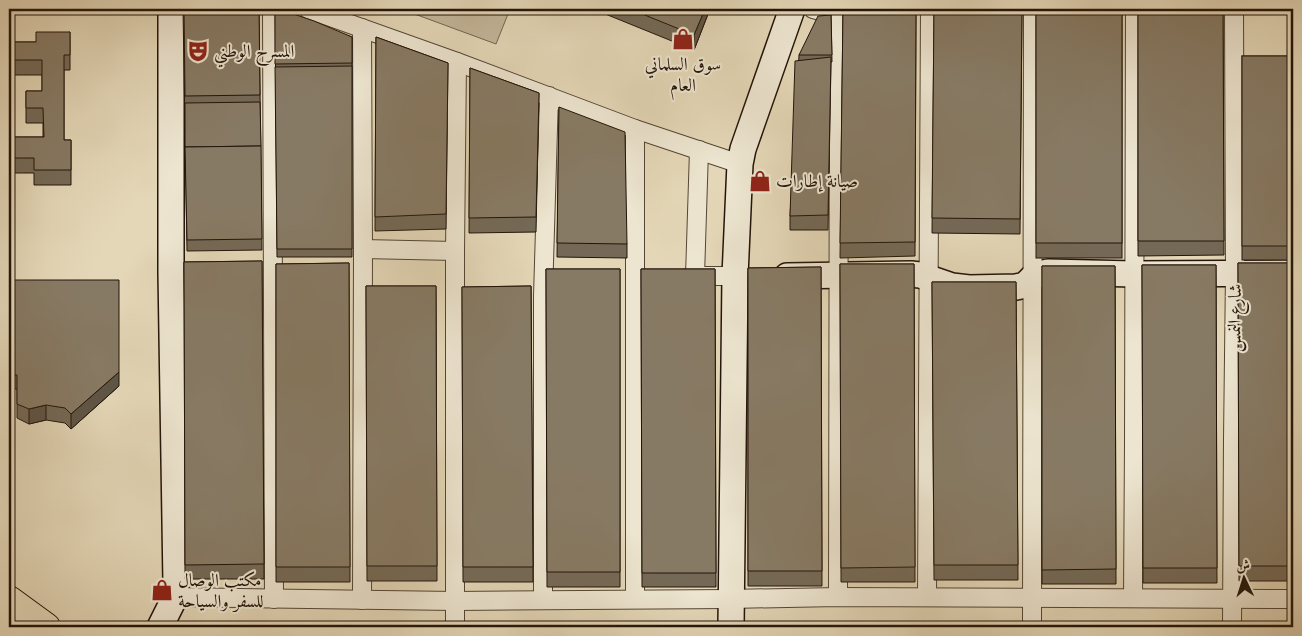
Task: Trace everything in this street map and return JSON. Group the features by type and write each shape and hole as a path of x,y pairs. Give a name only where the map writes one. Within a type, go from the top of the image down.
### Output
{"highway":[{"path":"9,600 46,627"}],"street":[{"path":"160,627 175,597 176,565 180,272 171,9"},
{"path":"272,9 274,599"},
{"path":"308,9 457,62 635,129 740,164"},
{"path":"731,627 730,599 750,276 740,164 743,149 792,9"},
{"path":"813,9 839,15 866,16"},
{"path":"1214,14 1234,11"},
{"name":"شارع النمس","path":"1232,627 1232,449 1235,273 1234,11"},
{"path":"927,597 930,12"},
{"path":"912,16 930,12 948,16"},
{"path":"1116,15 1135,12 1154,14"},
{"path":"1133,598 1135,12"},
{"path":"1014,17 1033,13 1052,17"},
{"path":"1032,627 1033,13"},
{"path":"838,597 839,15"},
{"path":"362,28 362,600"},
{"path":"455,627 457,62"},
{"path":"1234,62 1254,62"},
{"path":"543,600 534,297 543,275 549,96"},
{"path":"634,599 644,276 635,129"},
{"path":"699,150 687,276 911,274 920,275 952,286 969,288 1016,287 1025,285 1033,277 1048,272 1134,274 1293,273"},
{"path":"363,249 455,251"},
{"path":"254,272 291,272"},
{"path":"345,272 363,272"},
{"path":"543,275 562,276"},
{"path":"617,276 644,276"},
{"path":"455,297 474,297"},
{"path":"175,597 362,600 838,597 1293,599"}],"shaded area":[{"path":"401,9 510,9 496,44"}],"building":[{"path":"184,9 259,9 260,95 185,96"},
{"path":"275,9 314,21 352,37 352,63 275,64"},
{"path":"630,9 705,9 694,35"},
{"path":"843,9 916,9 915,242 840,243"},
{"path":"934,9 1022,9 1020,219 932,218"},
{"path":"1036,9 1122,9 1122,243 1036,243"},
{"path":"1138,9 1223,9 1224,241 1138,241"},
{"path":"831,15 832,55 799,55 818,16"},
{"path":"36,32 70,32 70,55 64,55 64,140 71,140 71,170 34,170 34,158 9,158 9,137 44,137 43,108 26,108 26,91 42,91 42,60 9,60 9,42 36,42"},
{"path":"376,37 448,63 446,214 375,217"},
{"path":"1242,56 1293,56 1293,246 1242,246"},
{"path":"831,57 828,215 790,216 795,61"},
{"path":"352,66 352,249 277,249 275,67"},
{"path":"470,68 539,93 536,217 469,218"},
{"path":"260,102 261,146 185,147 185,103"},
{"path":"559,107 625,132 627,244 557,243"},
{"path":"261,146 262,239 187,240 185,147"},
{"path":"262,261 264,564 185,565 184,262"},
{"path":"349,263 350,567 276,567 276,264"},
{"path":"1238,263 1293,263 1293,566 1239,566"},
{"path":"840,264 914,264 915,567 841,568"},
{"path":"1142,265 1216,265 1217,568 1143,568"},
{"path":"1042,266 1115,266 1116,569 1042,570"},
{"path":"821,267 822,571 748,571 748,268"},
{"path":"546,269 620,269 620,572 547,572"},
{"path":"641,269 715,269 716,573 642,573"},
{"path":"9,280 119,280 119,372 71,414 65,408 46,405 29,409 17,404 17,375 9,375"},
{"path":"932,282 1016,282 1018,565 934,565"},
{"path":"366,286 436,286 437,566 367,566"},
{"path":"531,286 533,567 463,567 462,287"}],"place":[{"name":"سوق السلماني العام","path":"683,39"},
{"name":"المسرح الوطني","path":"198,51"},
{"name":"صيانة إطارات","path":"760,181"},
{"name":"مكتب الوصال للسفر والسياحة","path":"162,590"}]}
